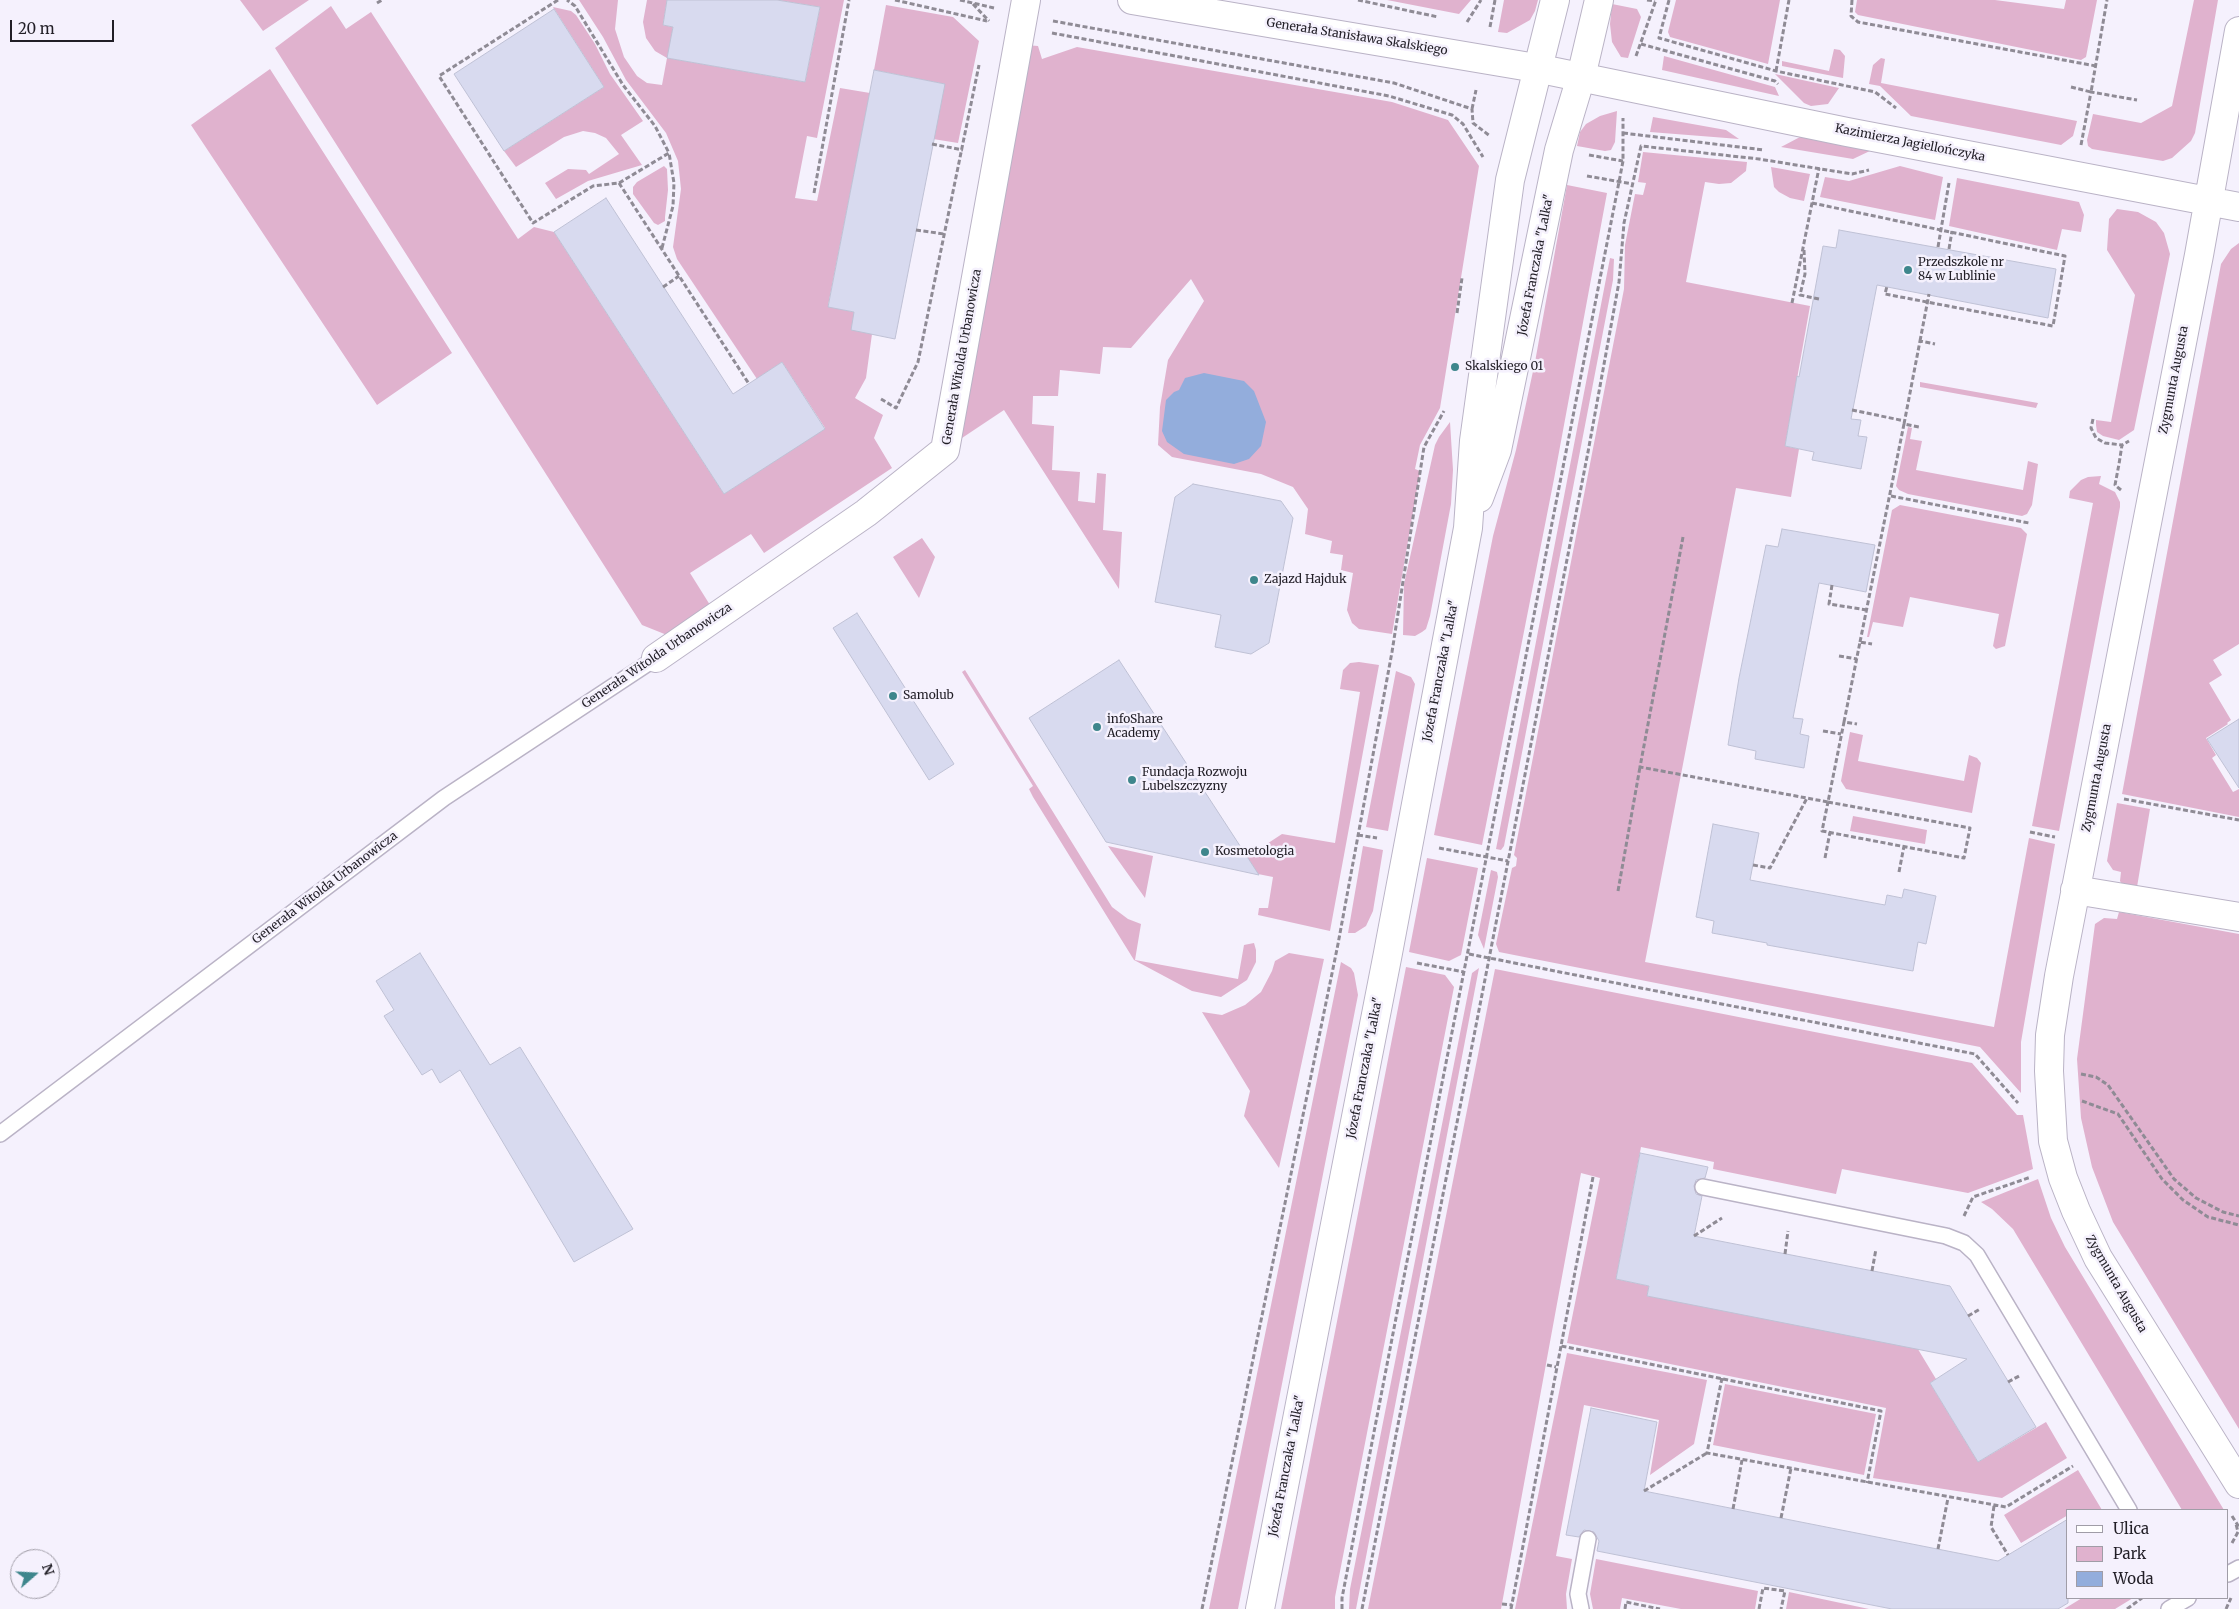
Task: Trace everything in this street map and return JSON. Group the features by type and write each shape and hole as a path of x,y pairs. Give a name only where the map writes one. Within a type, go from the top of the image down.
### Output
{"street":[{"name":"Generała Stanisława Skalskiego","path":"1132,0 1581,77"},
{"name":"Józefa Franczaka \"Lalka\"","path":"1260,1609 1387,957 1468,528 1474,441 1489,347 1506,205 1518,142 1555,0"},
{"name":"Józefa Franczaka \"Lalka\"","path":"1468,528 1497,450 1558,150 1581,77 1600,0"},
{"name":"Generała Witolda Urbanowicza","path":"656,658 866,513 946,450 1024,14"},
{"name":"Zygmunta Augusta","path":"2239,31 2210,202 2075,890 2050,1035 2049,1071 2053,1141 2063,1178 2076,1211 2098,1258 2239,1484"},
{"name":"Kazimierza Jagiellończyka","path":"1581,77 2239,208"},
{"path":"2075,890 2239,917"}],"lane":[{"name":"Generała Witolda Urbanowicza","path":"0,1134 444,798 656,658"},
{"path":"1703,1187 1964,1243 1977,1255 2128,1509"},
{"path":"1581,1609 1578,1594 1588,1539"},
{"path":"2169,1609 2186,1601"}],"path":[{"path":"377,3 382,0"},
{"path":"558,0 439,76 533,223 593,186 619,183 669,153"},
{"path":"567,0 575,6 619,78 663,139 669,153 674,183 673,206 662,249"},
{"path":"814,193 849,0"},
{"path":"895,0 988,21 986,30"},
{"path":"960,0 1390,96 1452,115 1463,124 1483,158 1482,167"},
{"path":"1358,0 1439,17"},
{"path":"1459,21 1468,23 1481,0"},
{"path":"1647,0 1655,2"},
{"path":"1669,0 1659,38 1776,71 1789,0"},
{"path":"1852,0 1851,16 1858,22 2096,66"},
{"path":"2080,153 2107,0"},
{"path":"1024,14 1394,83 1472,109 1473,123 1488,136 1495,137"},
{"path":"1641,44 1775,81 1791,98 1802,122"},
{"path":"881,399 896,408 918,362 981,58"},
{"path":"2071,87 2138,100"},
{"path":"932,144 962,150"},
{"path":"1362,1609 1590,442 1619,282 1622,240 1641,146 1759,159 1852,174 1870,169"},
{"path":"1583,154 1623,161"},
{"path":"1483,158 1491,159"},
{"path":"1792,303 1819,168"},
{"path":"1580,174 1633,184"},
{"path":"1938,247 1950,182"},
{"path":"619,183 749,384"},
{"path":"1812,203 2065,256 2053,326 1885,294 1886,286"},
{"path":"1342,1609 1342,1598 1611,220"},
{"path":"916,230 944,234"},
{"path":"1949,249 1952,231"},
{"path":"1803,244 1805,274 1800,295 1819,299"},
{"path":"1456,320 1463,273"},
{"path":"663,287 678,276"},
{"path":"1640,767 1828,802 1970,828 1964,858 1822,831 1828,802 1841,734 1891,496 1929,294"},
{"path":"1920,342 1935,344"},
{"path":"1202,1609 1338,944 1392,652 1424,447 1446,408"},
{"path":"1852,410 1859,410 1919,427"},
{"path":"2093,418 2092,428 2096,438 2105,443 2122,445"},
{"path":"1891,496 2029,523"},
{"path":"1618,891 1683,537"},
{"path":"1832,585 1829,604 1867,610"},
{"path":"1860,642 1872,644"},
{"path":"1839,656 1857,659"},
{"path":"1844,722 1857,724"},
{"path":"1823,731 1841,734"},
{"path":"1753,865 1770,868 1807,798"},
{"path":"2123,799 2239,820"},
{"path":"1825,858 1830,832"},
{"path":"2030,832 2042,835"},
{"path":"1358,835 1385,839"},
{"path":"1899,872 1904,846"},
{"path":"1438,848 1508,861"},
{"path":"1469,954 1975,1054 2021,1106"},
{"path":"1387,957 1464,972"},
{"path":"2049,1071 2096,1077 2108,1085 2174,1179 2196,1198 2223,1212 2239,1216"},
{"path":"2077,1100 2118,1114 2162,1179 2182,1200 2208,1216 2239,1225"},
{"path":"1502,1604 1512,1607 1593,1177"},
{"path":"1952,1239 1973,1197 2032,1177"},
{"path":"1694,1236 1724,1217"},
{"path":"1785,1254 1789,1225"},
{"path":"1872,1271 1878,1240"},
{"path":"1968,1316 1985,1306"},
{"path":"1561,1346 1881,1411 1867,1483"},
{"path":"1547,1365 1556,1367"},
{"path":"2008,1382 2025,1372"},
{"path":"1706,1453 1722,1378"},
{"path":"1644,1491 1706,1453 2006,1507 2079,1462"},
{"path":"1733,1509 1742,1460"},
{"path":"1781,1518 1792,1468"},
{"path":"1938,1548 1948,1498"},
{"path":"1994,1506 1991,1527 2008,1555"},
{"path":"2229,1546 2238,1532 2236,1522"},
{"path":"1759,1609 1763,1588 1785,1591 1781,1609"},
{"path":"2127,1609 2141,1599"},
{"path":"1625,1609 1626,1602 1660,1609"}],"green space":[{"path":"240,0 309,0 263,31"},
{"path":"579,0 618,0 615,29 624,57 637,76 647,83 662,85 667,58 655,51 646,38 643,22 647,0 667,0 663,25 673,27 668,58 805,82 820,7 777,0 844,0 817,138 807,136 795,198 817,201 840,88 870,93 828,306 854,312 872,334 866,378 855,398 883,415 874,438 892,468 764,553 751,534 690,573 710,605 667,635 642,625 275,48 331,6 346,29 371,12 518,239 534,227 554,232 724,494 825,428 782,362 757,379 677,259 673,247 681,189 678,161 666,133 626,80 603,37"},
{"path":"1387,0 1471,0 1459,14"},
{"path":"1504,0 1538,0 1530,20 1507,33 1498,32"},
{"path":"1676,0 1780,0 1768,64 1670,37 1668,32"},
{"path":"1857,0 1995,0 2064,9 2066,0 2097,0 2086,57 2081,60 1858,15 1855,12"},
{"path":"2194,0 2218,0 2195,133 2191,141 2172,158 2163,161 2092,149 2088,146 2087,140 2093,114 2141,123 2172,106"},
{"path":"1612,4 1637,9 1641,17 1628,58 1621,57 1612,42 1610,24"},
{"path":"886,5 953,17 979,41 958,143 933,139 944,84 874,70"},
{"path":"553,7 571,11 576,15 595,44 610,74 643,121 621,135 642,165 588,181 556,199 545,183 568,169 586,170 589,174 619,154 606,138 595,133 583,131 564,137 516,167 504,151 604,87"},
{"path":"1025,45 1038,46 1042,59 1077,47 1392,102 1448,120 1479,166 1440,408 1420,445 1415,469 1420,471 1392,634 1359,629 1352,623 1347,610 1353,573 1341,570 1343,555 1330,553 1332,541 1305,534 1308,509 1293,487 1261,474 1172,457 1158,445 1160,407 1168,360 1204,301 1191,279 1131,348 1103,347 1100,374 1060,370 1058,396 1033,396 1032,424 1054,426 1052,470 1080,472 1078,501 1095,503 1097,473 1106,474 1103,530 1122,532 1119,589 1004,410 956,442"},
{"path":"1834,49 1840,50 1845,56 1843,78 1782,66 1782,61 1829,71"},
{"path":"1664,56 1775,87 1779,96 1662,70"},
{"path":"1881,58 1885,59 1881,83 2077,121 2073,136 2061,145 1911,116 1880,86 1869,84 1873,65"},
{"path":"270,69 452,353 377,405 191,125"},
{"path":"1775,74 1839,88 1828,104 1811,106 1804,103"},
{"path":"1617,111 1615,142 1611,150 1605,151 1577,146 1580,132 1586,124 1600,116"},
{"path":"1653,117 1726,130 1739,139 1650,132"},
{"path":"1800,137 1872,150 1853,159 1781,147"},
{"path":"1643,152 1747,162 1746,171 1731,183 1705,182 1686,282 1810,306 1785,446 1799,449 1791,497 1736,488 1645,962 1994,1027 2029,838 2055,844 2021,1042 2021,1093 1980,1047 1499,952 1496,944 1512,868 1516,866 1517,858 1514,855 1624,289 1625,245 1635,194 1643,195 1646,183 1638,182"},
{"path":"664,166 667,169 668,190 665,221 658,225 654,223 633,194 633,187 637,182"},
{"path":"1900,166 1943,177 1935,220 1820,197 1825,177 1849,181"},
{"path":"1771,167 1810,174 1804,201 1790,198 1774,187"},
{"path":"1957,178 2079,202 2084,215 2081,232 2062,229 2057,250 1949,226"},
{"path":"1567,185 1607,193 1554,479 1482,845 1434,835 1493,536 1516,450 1535,362"},
{"path":"2117,209 2138,212 2156,222 2164,233 2170,254 2134,430 2119,440 2103,436 2097,432 2096,425 2096,420 2111,422 2135,295 2107,250 2109,219"},
{"path":"2239,243 2239,644 2213,660 2222,675 2209,683 2231,720 2206,738 2216,755 2212,758 2233,792 2239,789 2239,817 2122,794 2221,264 2231,249"},
{"path":"1610,258 1614,259 1613,280 1504,846 1501,850 1496,849"},
{"path":"1920,382 2038,403 2036,408 1920,387"},
{"path":"1450,422 1453,470 1451,504 1430,616 1426,629 1422,632 1415,636 1403,635 1404,584 1435,445"},
{"path":"1908,427 1912,428 1910,439 1922,441 1916,470 2023,490 2028,461 2038,464 2032,505 2027,514 2022,516 1908,494 1899,490 1896,486"},
{"path":"2101,476 2099,484 2115,492 2120,502 2120,507 2059,831 2032,826 2093,503 2069,498 2070,491 2081,480 2088,477"},
{"path":"1900,505 2021,528 2027,534 2005,646 1996,649 1993,646 1999,614 1910,597 1903,627 1873,622 1869,637 1867,637 1892,510"},
{"path":"922,538 935,557 919,598 893,557"},
{"path":"1359,662 1379,665 1330,931 1258,915 1259,908 1268,908 1273,877 1258,874 1247,857 1282,834 1335,843 1360,692 1340,689 1343,670 1350,663"},
{"path":"965,670 1112,907 1128,919 1141,924 1135,960 1238,979 1244,945 1254,943 1256,962 1247,980 1221,997 1192,991 1134,960 1033,797 1029,789 1033,786 962,672"},
{"path":"1396,671 1411,677 1415,684 1388,831 1366,827"},
{"path":"1850,732 1863,735 1858,761 1964,781 1969,755 1977,758 1981,763 1972,813 1846,789 1841,781"},
{"path":"2117,803 2150,809 2137,887 2122,884 2120,881 2121,872 2113,870 2107,861"},
{"path":"1853,816 1927,830 1925,844 1850,831"},
{"path":"1108,846 1153,856 1145,898"},
{"path":"1363,846 1383,850 1373,911 1366,926 1355,933 1348,933"},
{"path":"1427,858 1478,868 1461,955 1449,961 1409,952"},
{"path":"1491,870 1497,872 1498,877 1484,949 1478,935"},
{"path":"2119,912 2239,934 2239,1429 2113,1222 2092,1167 2081,1118 2077,1059 2095,924 2104,918 2117,919"},
{"path":"1289,953 1324,959 1279,1168 1244,1116 1250,1091 1202,1012 1222,1015 1245,1005 1261,992 1275,961"},
{"path":"1341,962 1351,968 1354,973 1358,995 1238,1609 1209,1609"},
{"path":"1406,967 1445,975 1454,987 1335,1597 1335,1609 1281,1609"},
{"path":"1479,968 1356,1609 1349,1609 1350,1589 1472,973"},
{"path":"1495,969 1972,1063 2017,1115 2023,1115 2033,1169 1968,1193 1842,1169 1836,1194 1713,1169 1714,1162 1641,1147 1616,1279 1649,1286 1647,1296 1910,1336 1936,1379 1930,1383 1978,1462 2046,1422 2067,1458 2002,1498 1873,1478 1886,1408 1567,1343 1600,1178 1581,1173 1501,1609 1368,1609"},
{"path":"2038,1179 2051,1218 2065,1247 2223,1509 2181,1509 2013,1229 1992,1209 1981,1202"},
{"path":"1567,1353 1707,1380 1694,1444 1650,1475 1659,1420 1584,1405 1556,1556 1572,1559 1566,1594 1567,1609 1515,1609"},
{"path":"1725,1384 1876,1414 1864,1475 1713,1445"},
{"path":"2078,1470 2101,1509 2066,1509 2066,1516 2021,1543 2004,1515"},
{"path":"1596,1559 1758,1591 1755,1609 1681,1609 1622,1598 1620,1609 1593,1609 1590,1594"},
{"path":"1789,1592 1869,1609 1786,1609"},
{"path":"2080,1599 2131,1599 2115,1609 2064,1609"}],"water":[{"path":"1204,373 1244,381 1254,391 1266,422 1261,446 1249,459 1234,464 1184,454 1167,442 1162,431 1166,400 1179,390 1185,378"}],"building":[{"path":"667,0 777,0 820,7 805,82 667,58 673,27 663,25"},
{"path":"554,9 604,87 504,151 454,74"},
{"path":"874,70 945,84 895,339 851,330 854,312 828,307"},
{"path":"606,198 733,394 782,362 825,429 724,494 554,232"},
{"path":"1839,230 2056,269 2048,318 1877,285 1851,419 1861,420 1858,436 1867,437 1861,469 1812,460 1814,452 1785,446 1823,246 1836,248"},
{"name":"Zajazd Hajduk","path":"1193,484 1281,501 1293,518 1269,643 1251,654 1215,647 1221,615 1155,602 1175,497"},
{"path":"1782,529 1875,545 1866,592 1819,583 1793,718 1803,719 1800,734 1809,736 1804,768 1755,759 1756,751 1728,745 1739,678 1766,545 1778,547"},
{"name":"Samolub","path":"857,613 954,764 929,780 833,628"},
{"name":"Fundacja Rozwoju Lubelszczyzny","path":"1119,660 1259,875 1106,842 1029,718"},
{"path":"2239,719 2239,788 2207,739"},
{"path":"1713,824 1759,833 1750,880 1885,905 1887,895 1902,898 1904,889 1936,896 1926,944 1918,942 1913,971 1767,945 1767,943 1712,933 1714,921 1696,917"},
{"path":"420,953 490,1065 520,1047 633,1229 574,1262 460,1070 440,1083 432,1069 422,1075 384,1016 394,1010 376,981"},
{"path":"1640,1153 1708,1167 1705,1178 1696,1180 1694,1186 1696,1194 1702,1196 1694,1236 1950,1286 2036,1427 1978,1462 1930,1383 1967,1359 1647,1296 1649,1286 1616,1279"},
{"path":"1591,1408 1657,1422 1644,1491 1998,1561 2066,1520 2066,1599 2068,1599 2068,1603 2058,1609 1892,1609 1597,1551 1599,1541 1594,1532 1584,1530 1579,1537 1566,1535"}],"place":[{"name":"Przedszkole nr 84 w Lublinie","path":"1908,270"},
{"name":"Skalskiego 01","path":"1455,367"},
{"name":"Zajazd Hajduk","path":"1254,580"},
{"name":"Samolub","path":"893,696"},
{"name":"infoShare Academy","path":"1097,727"},
{"name":"Fundacja Rozwoju Lubelszczyzny","path":"1132,780"},
{"name":"Kosmetologia","path":"1205,852"}]}
